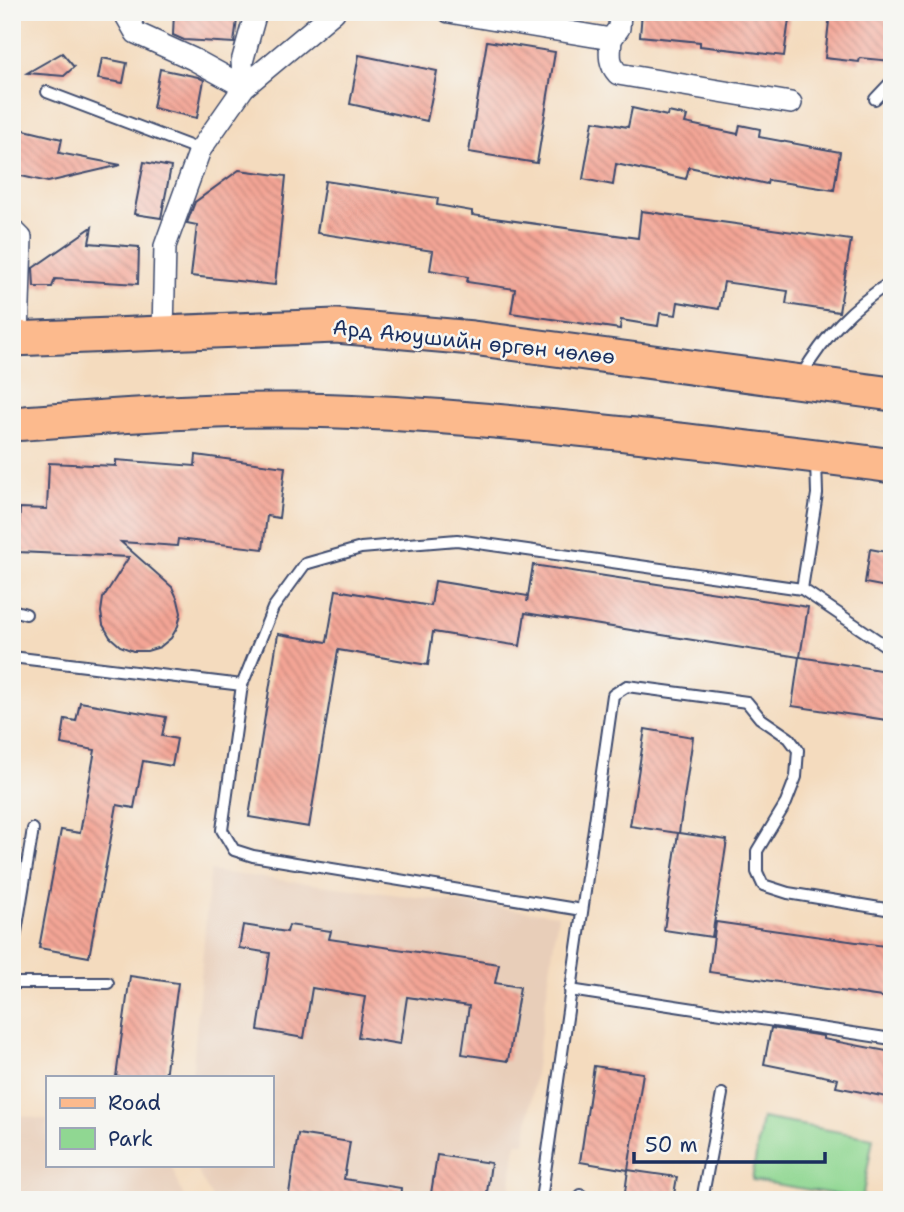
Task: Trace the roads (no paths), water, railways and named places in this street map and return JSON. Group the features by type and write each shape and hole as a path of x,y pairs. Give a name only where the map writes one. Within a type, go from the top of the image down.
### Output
{"main road":[{"name":"Ард Аюушийн өргөн чөлөө","path":"15,339 336,326 473,338 892,394"},
{"path":"13,427 191,413 266,411 416,414 536,424 892,466"}],"street":[{"path":"124,12 136,33 193,59 244,87"},
{"path":"244,87 242,62 256,12"},
{"path":"163,331 165,246 200,150 244,87 334,12"},
{"path":"449,12 611,39"},
{"path":"620,12 619,29 611,39 609,60 618,74 791,103"},
{"path":"12,229 21,238 15,339"}],"lane":[{"path":"875,99 892,81"},
{"path":"47,92 200,150"},
{"path":"798,381 820,345 846,316 892,281"},
{"path":"802,589 817,494 816,455"},
{"path":"582,910 253,856 233,850 222,830 242,685 272,608 305,564 362,548 457,540 802,589 892,650"},
{"path":"12,610 26,614"},
{"path":"12,657 242,685"},
{"path":"541,1200 613,695 627,686 747,702 760,718 789,738 798,750 796,777 786,803 757,851 757,872 763,884 788,893 892,910"},
{"path":"12,956 33,829"},
{"path":"12,983 108,983"},
{"path":"570,990 892,1040"},
{"path":"702,1200 722,1094"}]}
